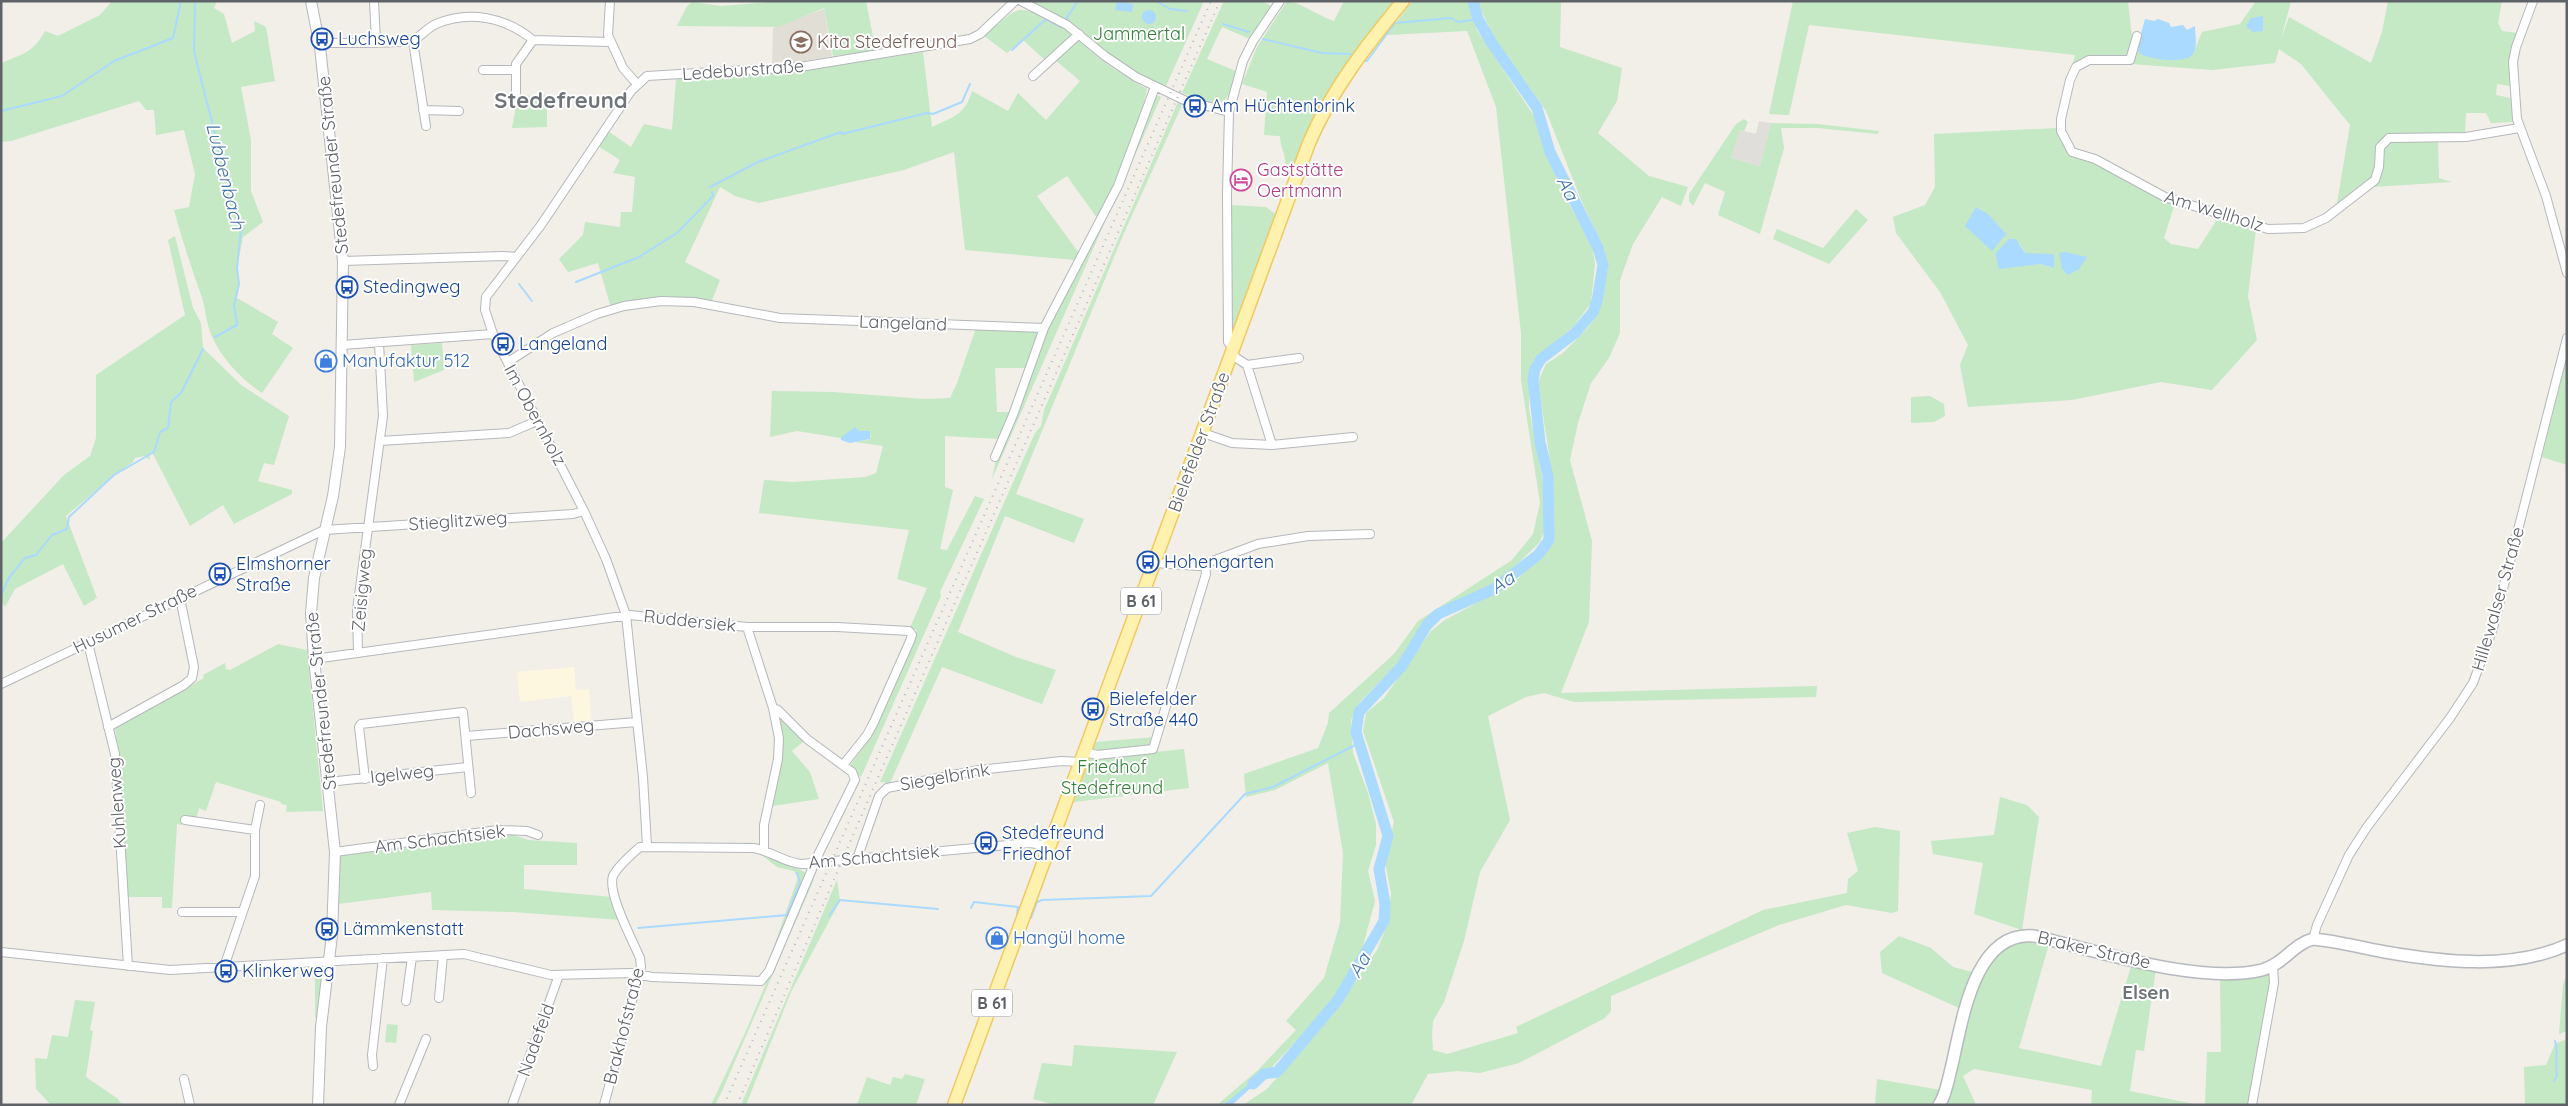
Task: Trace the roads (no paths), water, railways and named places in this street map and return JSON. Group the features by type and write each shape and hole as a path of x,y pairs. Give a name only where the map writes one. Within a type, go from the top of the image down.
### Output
{"main road":[{"name":"Bielefelder Straße","path":"954,1105 1318,123 1347,72 1403,1"},
{"name":"Braker Straße","path":"1939,1105 1948,1080 1974,982 1994,950 2013,936 2034,936 2192,970 2247,972 2273,966 2301,943 2314,939"},
{"path":"2314,939 2420,957 2459,960 2530,957 2567,945"}],"street":[{"name":"Stedefreunder Straße","path":"311,1 320,47 343,261 339,462 328,530 313,591 317,659 339,852 321,1027 318,1105"},
{"path":"374,1 376,42"},
{"path":"610,1 608,35 610,42 623,68 637,84"},
{"name":"Ledeburstraße","path":"637,84 647,76 800,67 970,39 980,34 1015,1"},
{"path":"1021,1 1055,18 1079,34 1105,56 1154,87 1184,100 1229,112"},
{"path":"1272,445 1247,365 1233,352 1228,342 1227,194 1229,112 1244,61 1253,41 1280,1"},
{"path":"2533,1 2512,62 2519,128 2546,196 2567,272"},
{"path":"320,47 329,43 413,41 434,25 462,17 494,19 511,25 533,40 610,42"},
{"path":"1033,76 1079,34"},
{"name":"Am Wellholz","path":"2137,36 2130,60 2088,60 2081,63 2073,72 2060,125 2069,148 2077,154 2095,160 2165,197 2253,225 2288,230 2304,228 2326,218 2375,180 2379,167 2380,147 2389,138 2466,137 2519,128"},
{"path":"516,93 516,64 533,40"},
{"path":"413,41 426,126"},
{"path":"483,70 516,70"},
{"name":"Im Obernholz","path":"637,84 486,297 485,310 493,334 584,511 606,559 626,615 644,777 643,847"},
{"path":"995,457 1013,415 1044,328 1118,186 1154,87"},
{"path":"423,110 459,111"},
{"path":"343,261 516,257"},
{"name":"Langeland","path":"508,362 553,333 597,314 624,306 662,301 694,302 780,318 1044,328"},
{"path":"342,345 493,334"},
{"name":"Hillewalser Straße","path":"2314,939 2317,924 2349,855 2367,827 2450,718 2473,683 2493,628 2567,338"},
{"name":"Zeisigweg","path":"358,653 357,610 380,441 383,400 379,342"},
{"path":"1247,365 1298,358"},
{"path":"380,441 508,433 537,421"},
{"path":"1203,433 1232,443 1272,445 1353,437"},
{"name":"Stieglitzweg","path":"328,530 573,514 584,511"},
{"name":"Husumer Straße","path":"1,684 180,598 328,530"},
{"path":"1155,562 1205,565 1258,544 1308,536 1370,534"},
{"name":"Siegelbrink","path":"857,859 879,796 887,788 996,767 1153,749 1206,574 1205,565"},
{"path":"108,727 184,685 192,678 194,667 180,598"},
{"name":"Ruddersiek","path":"317,659 626,615 747,627 905,630 911,633 910,641 874,722 867,735 843,765"},
{"path":"747,627 773,708 779,750 767,804 764,850"},
{"name":"Kuhlenweg","path":"88,643 115,754 128,966"},
{"path":"1,952 170,970 470,955 559,975 639,974 761,981 769,971 814,864 854,786 855,777 843,765 807,739 778,710 773,708"},
{"path":"365,778 359,727 361,724 463,712 471,793"},
{"name":"Dachsweg","path":"466,736 637,722"},
{"name":"Igelweg","path":"332,782 468,767"},
{"path":"224,967 255,876 255,830 260,805"},
{"path":"185,820 255,830"},
{"name":"Am Schachtsiek","path":"339,852 498,830 527,831 538,834"},
{"name":"Am Schachtsiek","path":"643,847 764,850 787,862 814,864 1030,843 1050,846"},
{"name":"Brakhofstraße","path":"604,1105 639,974 640,958 614,896 613,876 643,847"},
{"path":"182,912 242,912"},
{"path":"439,998 443,955"},
{"path":"406,1001 412,957"},
{"path":"373,1066 372,1055 383,958"},
{"path":"2252,1105 2273,991 2273,966"},
{"name":"Nadefeld","path":"512,1105 559,975"},
{"path":"399,1105 426,1039"},
{"path":"184,1079 190,1105"}],"water":[{"path":"1117,1 1133,4 1132,12 1115,10"},
{"path":"1149,10 1154,12 1156,17 1154,22 1149,24 1144,22 1142,17 1144,12"},
{"path":"2263,16 2263,31 2253,32 2246,26 2251,18"},
{"path":"2145,19 2154,21 2158,19 2169,23 2171,27 2183,25 2187,30 2195,26 2196,44 2193,54 2176,60 2152,58 2140,54 2137,48"},
{"path":"1976,207 1989,215 2006,234 1992,251 1965,226"},
{"path":"2009,239 2016,239 2025,253 2054,254 2054,268 2040,264 1999,269 1995,254"},
{"path":"2065,252 2087,257 2079,269 2068,275 2062,269 2059,253"},
{"path":"855,427 859,431 870,431 870,439 850,443 841,440 841,437"},
{"path":"1263,1073 1265,1075 1232,1105 1223,1105"}],"waterway":[{"path":"1,111 62,96 114,61 173,38 181,1"},
{"name":"Lubbenbach","path":"195,1 194,51 241,228 237,268 239,284 234,305 237,325 215,337"},
{"path":"1066,19 1078,1"},
{"path":"1156,1 1170,9 1187,11"},
{"name":"Aa","path":"1253,1084 1264,1074 1277,1072 1338,1000 1384,921 1385,904 1379,869 1388,836 1356,732 1359,712 1402,666 1427,625 1438,614 1494,589 1538,555 1549,540 1548,476 1540,442 1533,380 1535,369 1541,359 1575,333 1593,312 1597,301 1603,265 1598,248 1550,152 1537,108 1491,42 1478,19 1473,1"},
{"path":"1363,61 1367,61 1395,23 1451,18 1458,22 1478,19"},
{"path":"1012,50 1046,19 1061,27"},
{"path":"1223,24 1249,32"},
{"path":"1263,39 1322,53 1351,54"},
{"path":"710,187 758,162 841,132 842,134 927,113 933,114 962,102 970,84"},
{"path":"576,282 639,257 677,233 713,196 712,192"},
{"path":"519,284 532,301"},
{"name":"Lubbenbach","path":"1,596 8,579 25,558 36,555 52,535 67,529 69,517 114,475 154,452 160,432 168,428 171,402 181,393 203,349"},
{"path":"1029,918 1031,918 1037,902 1042,900 1151,896 1245,794 1273,787 1359,743"},
{"path":"638,928 787,915 800,883 797,873"},
{"path":"829,916 840,900 938,909"},
{"path":"971,908 974,902 1018,907 1017,914"},
{"path":"2554,1081 2557,1075 2557,1049 2555,1041"}],"railway":[{"path":"724,1105 1211,1"},
{"path":"737,1105 876,782 1220,1"}],"place":[{"name":"Luchsweg","path":"322,39"},
{"name":"Kita Stedefreund","path":"801,42"},
{"name":"Am Hüchtenbrink","path":"1195,106"},
{"name":"Gaststätte Oertmann","path":"1241,180"},
{"name":"Stedingweg","path":"347,287"},
{"name":"Langeland","path":"503,344"},
{"name":"Manufaktur 512","path":"326,361"},
{"name":"Hohengarten","path":"1148,562"},
{"name":"Elmshorner Straße","path":"220,574"},
{"name":"Bielefelder Straße 440","path":"1093,709"},
{"name":"Stedefreund Friedhof","path":"986,843"},
{"name":"Lämmkenstatt","path":"327,929"},
{"name":"Hangül home","path":"997,938"},
{"name":"Klinkerweg","path":"226,971"}],"district":[{"name":"Stedefreund","path":"561,100"},
{"name":"Elsen","path":"2146,992"}],"park label":[{"name":"Jammertal","path":"1139,34"},
{"name":"Friedhof Stedefreund","path":"1112,778"}]}
